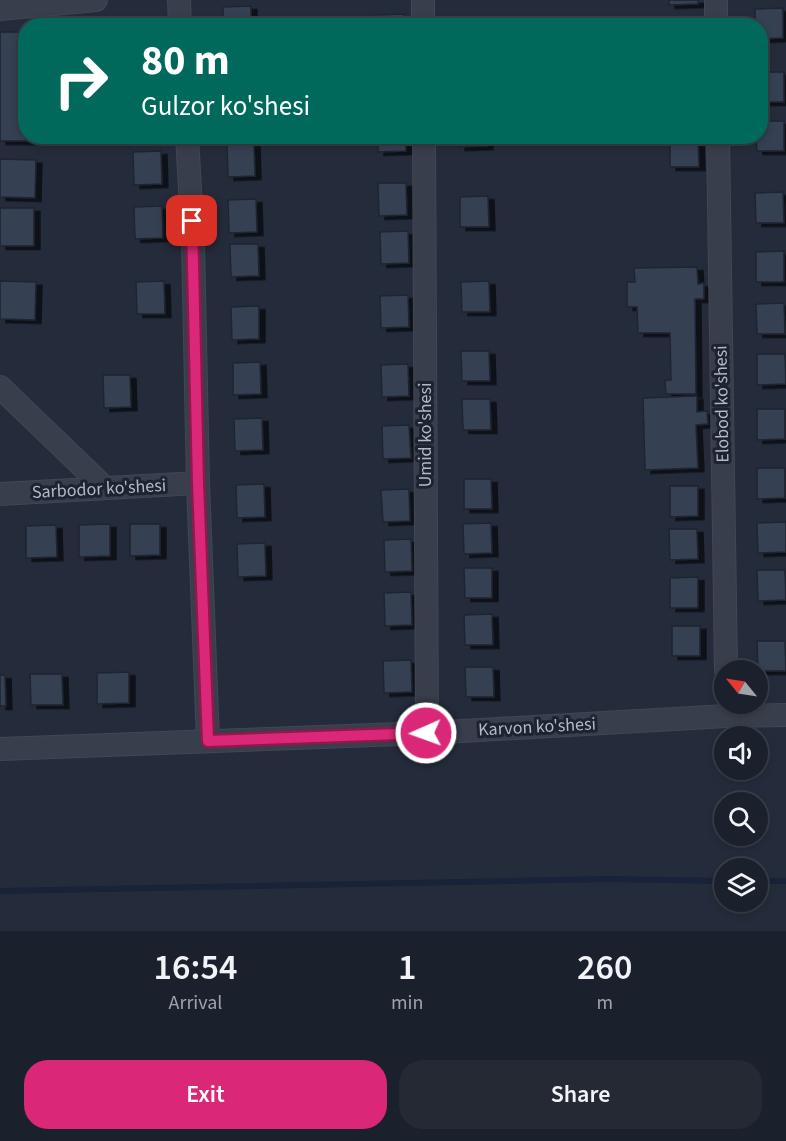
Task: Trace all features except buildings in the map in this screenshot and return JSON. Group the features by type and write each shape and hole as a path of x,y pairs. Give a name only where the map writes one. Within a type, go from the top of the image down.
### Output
{"street":[{"path":"0,9 96,0"},
{"path":"179,0 180,18"},
{"path":"423,0 423,18"},
{"path":"716,0 716,18"},
{"path":"187,144 193,242 198,483 208,741"},
{"name":"Umid ko'shesi","path":"424,144 426,733"},
{"name":"Elobod ko'shesi","path":"718,144 726,660"},
{"path":"0,387 105,488"},
{"name":"Sarbodor ko'shesi","path":"0,494 198,483"},
{"name":"Karvon ko'shesi","path":"0,749 426,733 714,711"},
{"name":"Karvon ko'shesi","path":"768,714 786,715"}],"waterway":[{"path":"0,891 609,879 714,881"},
{"path":"768,881 786,881"}],"route":[{"path":"192,221 198,483 208,741 426,733"}]}
